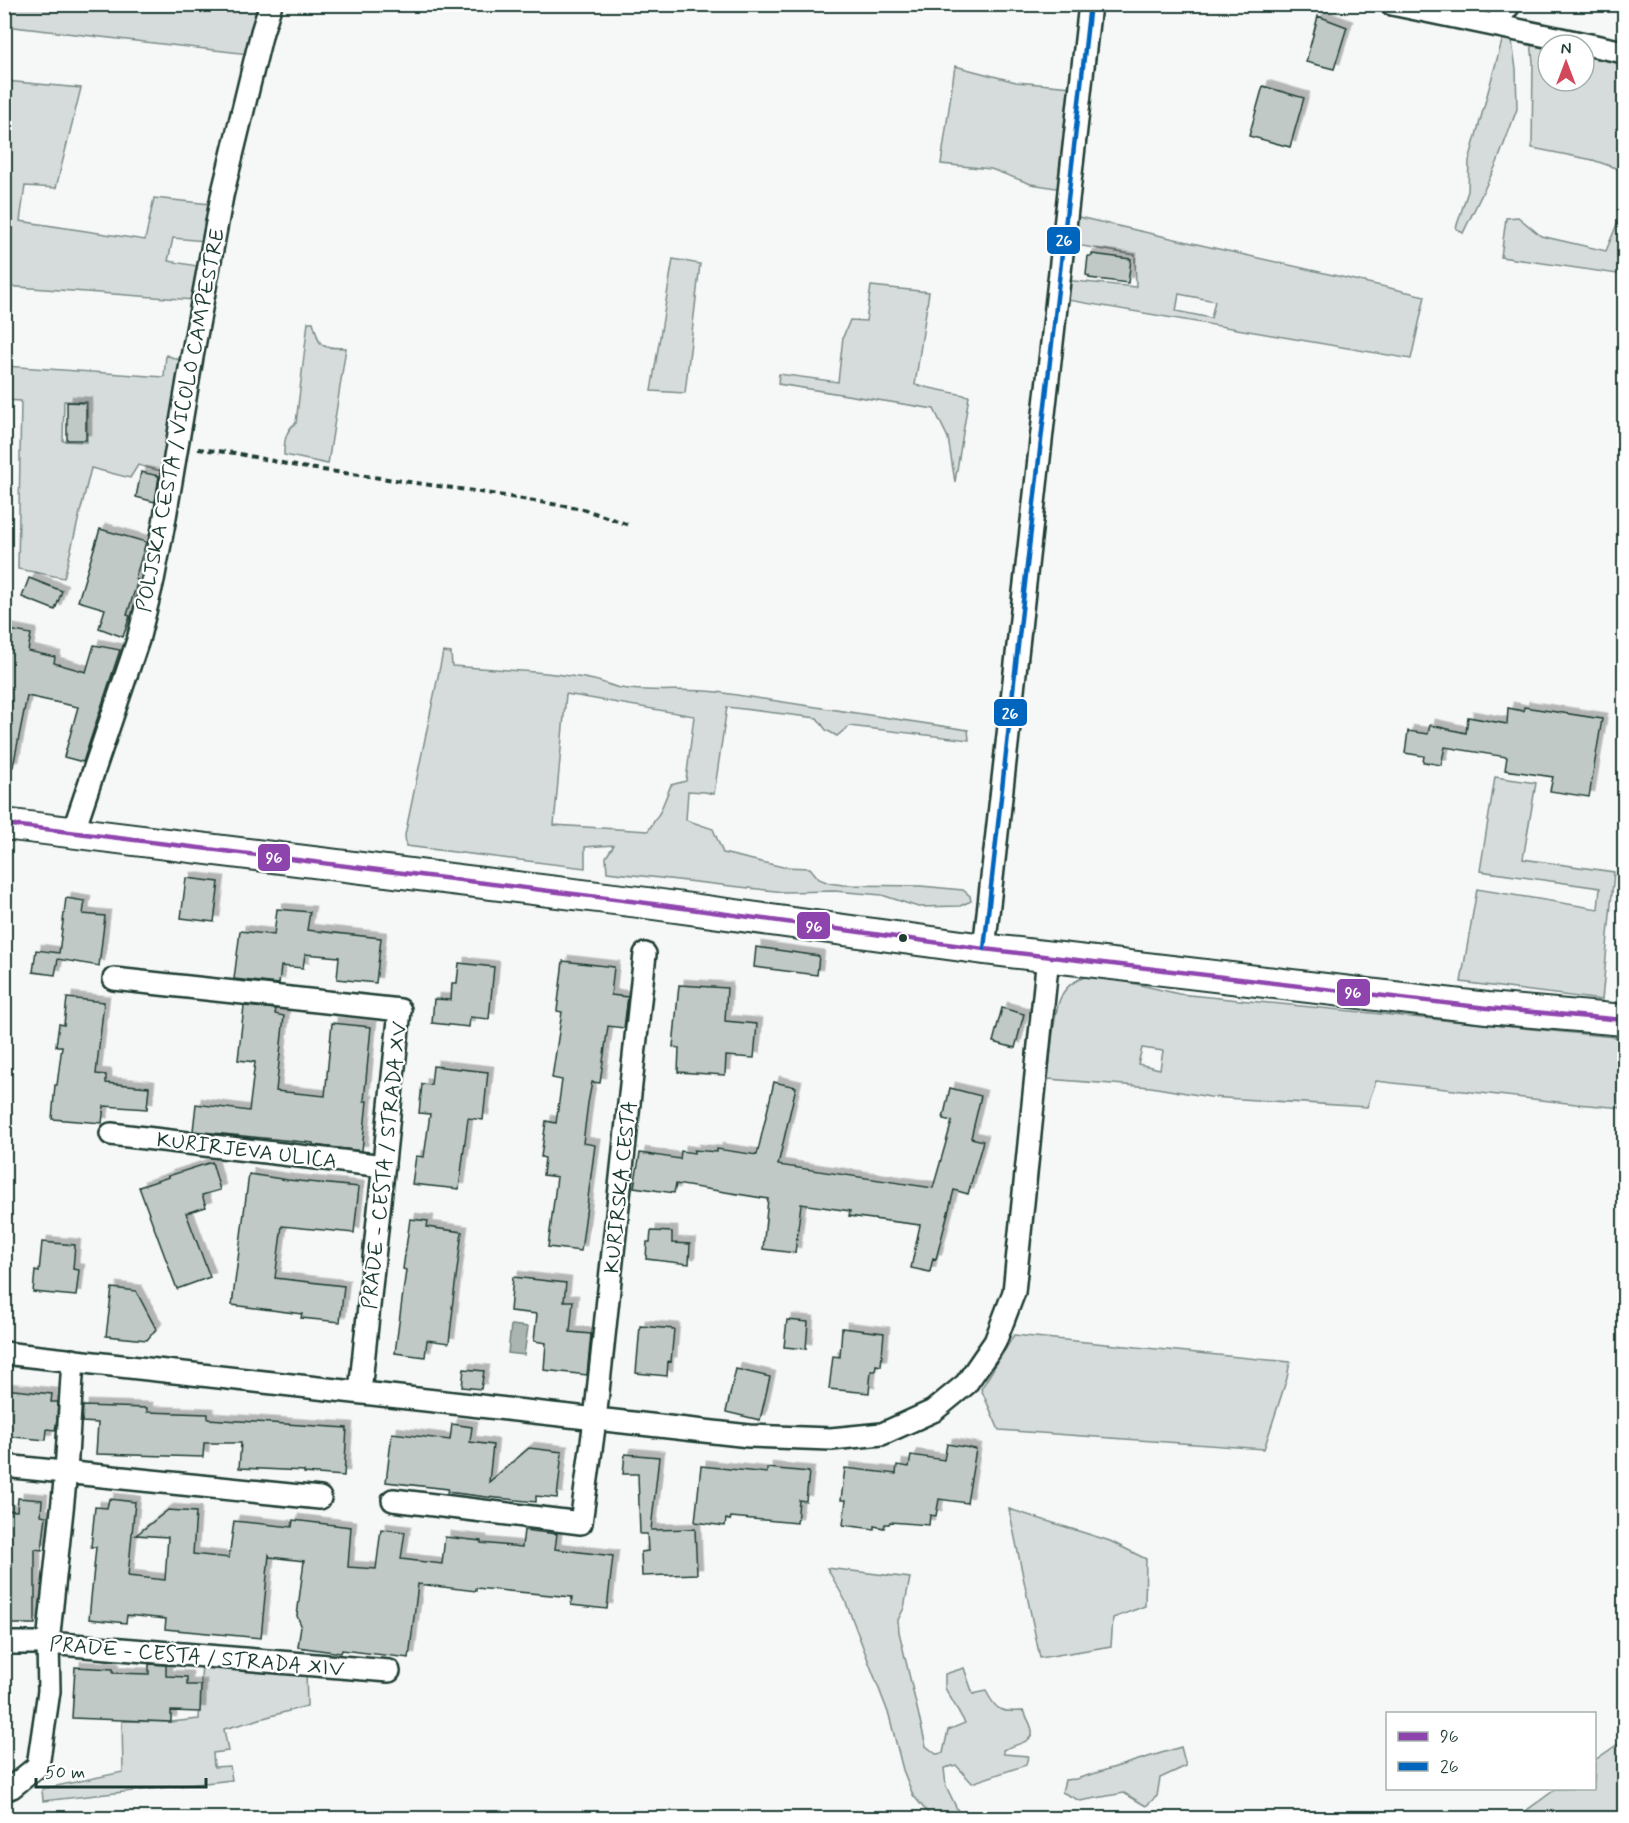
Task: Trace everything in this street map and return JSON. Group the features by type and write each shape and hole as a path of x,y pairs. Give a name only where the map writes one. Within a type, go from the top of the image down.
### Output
{"street":[{"name":"POLJSKA CESTA / VICOLO CAMPESTRE","path":"73,832 138,640 153,580 222,196 271,4"},
{"path":"984,949 1090,4"},
{"path":"1392,4 1624,52"},
{"path":"1494,25 1510,4"},
{"path":"4,824 651,903 984,949 1487,1008 1624,1020"},
{"name":"KURIRSKA CESTA","path":"393,1500 581,1523 596,1420 645,954"},
{"path":"4,1353 749,1436 831,1439 882,1434 933,1411 966,1384 995,1342 1014,1292 1048,956"},
{"name":"PRADE - CESTA / STRADA XV","path":"114,979 400,1010 360,1392"},
{"name":"KURIRJEVA ULICA","path":"111,1134 384,1166"},
{"path":"4,1790 12,1787 38,1766 49,1691 48,1643 66,1472 73,1360"},
{"path":"4,1466 320,1498"},
{"name":"PRADE - CESTA / STRADA XIV","path":"4,1642 48,1643 389,1671"}],"path":[{"path":"176,449 205,449 300,467 474,491 583,509 629,525"}],"shaded area":[{"path":"244,4 261,7 249,54 5,26 5,5"},
{"path":"1505,30 1511,35 1516,69 1517,109 1497,163 1463,233 1456,228 1468,191 1469,161"},
{"path":"1531,41 1536,42 1536,93 1596,93 1596,49 1624,55 1624,171 1593,160 1532,148 1533,62"},
{"path":"955,66 1016,82 1072,87 1062,189 1031,184 991,169 941,164"},
{"path":"5,81 81,88 56,188 25,186 20,221 145,240 154,198 210,204 205,241 173,238 168,261 203,267 194,300 5,286 4,214 9,183 5,182"},
{"path":"1624,207 1624,275 1501,257 1506,218 1518,217 1541,236 1606,251"},
{"path":"1074,216 1425,296 1411,359 1062,299 1064,280 1136,287 1135,255 1070,244","holes":["1179,294 1215,301 1211,318 1176,311"]},
{"path":"673,259 700,264 685,393 651,391"},
{"path":"871,286 929,292 915,385 969,396 955,482 948,438 934,409 778,384 779,374 838,382 843,337 850,320 866,321"},
{"path":"308,322 313,322 322,345 346,348 328,464 284,455 287,433 296,423"},
{"path":"166,355 182,361 171,415 165,472 138,465 130,478 91,468 64,578 18,569 21,401 5,400 5,366 164,377","holes":["64,401 87,402 87,442 63,441"]},
{"path":"443,652 451,653 452,666 559,675 594,680 620,688 717,692 968,730 969,740 849,726 837,736 826,730 817,718 727,707 714,794 688,791 686,820 713,829 723,853 783,867 810,868 819,879 829,883 921,886 963,890 970,896 971,901 960,906 918,907 882,895 834,891 784,892 607,872 606,857 614,845 585,847 585,868 406,846 405,835","holes":["566,694 694,716 686,781 671,785 660,812 648,831 554,825"]},
{"path":"1495,777 1536,783 1523,859 1614,872 1602,1000 1461,982 1477,889 1598,909 1600,888 1480,871"},
{"path":"1089,976 1106,977 1179,994 1624,1038 1624,1108 1376,1081 1367,1107 1210,1097 1151,1087 1048,1079 1053,1027 1060,999 1068,987","holes":["1142,1048 1163,1051 1160,1069 1138,1064"]},
{"path":"511,1325 528,1327 524,1355 508,1353"},
{"path":"1014,1335 1290,1362 1264,1449 999,1430 981,1389"},
{"path":"1009,1509 1110,1541 1146,1559 1145,1606 1113,1618 1111,1646 1040,1658"},
{"path":"827,1568 910,1578 904,1608 898,1620 899,1632 926,1746 936,1754 943,1753 948,1730 965,1723 945,1688 945,1674 964,1668 973,1694 986,1691 996,1707 1004,1711 1023,1711 1029,1721 1032,1728 1030,1738 1003,1750 1004,1754 1028,1756 1026,1765 972,1783 956,1765 944,1768 946,1786 958,1811 969,1818 932,1818 913,1795 903,1770 889,1715 845,1600"},
{"path":"202,1661 306,1671 307,1706 224,1729 228,1751 213,1753 214,1767 230,1766 232,1780 43,1801 42,1789 123,1772 122,1721 171,1722 199,1719"},
{"path":"1624,1740 1624,1818 1516,1818 1555,1790 1596,1790 1596,1759"},
{"path":"1181,1747 1186,1766 1160,1778 1157,1796 1146,1806 1124,1793 1080,1801 1062,1792 1065,1780 1076,1779"}],"building":[{"path":"1318,16 1347,27 1334,69 1306,62"},
{"path":"1263,86 1304,98 1290,147 1249,136"},
{"path":"1092,254 1131,259 1128,283 1089,278 1086,275 1088,256"},
{"path":"67,402 86,403 86,440 67,440"},
{"path":"141,472 159,476 155,502 136,497"},
{"path":"100,529 146,542 135,579 138,580 123,637 99,628 105,609 78,601"},
{"path":"29,578 62,591 55,610 22,597"},
{"path":"4,629 31,634 28,651 55,657 54,663 86,672 94,645 120,650 83,762 64,757 78,707 27,696 13,767 4,766"},
{"path":"1524,707 1602,719 1589,797 1550,791 1553,777 1505,770 1507,757 1445,747 1441,765 1423,762 1424,756 1405,753 1408,731 1428,734 1430,725 1466,733 1468,717 1507,724 1508,708 1523,711"},
{"path":"186,878 219,882 214,922 181,918"},
{"path":"66,898 85,901 83,914 105,916 99,966 58,959 55,975 33,972 36,950 59,953"},
{"path":"277,909 310,912 307,930 381,938 376,983 337,979 339,957 305,954 303,968 281,966 279,984 234,979 240,931 274,935"},
{"path":"756,947 819,956 817,975 754,967"},
{"path":"563,961 614,967 611,995 628,997 624,1028 608,1026 600,1083 592,1082 588,1103 583,1143 595,1145 581,1251 548,1247 557,1177 543,1175 545,1158 541,1157 546,1121 556,1123 562,1080 552,1078 562,1012 557,1011"},
{"path":"459,963 494,967 489,1019 470,1017 469,1027 432,1023 434,999 451,1000 452,983 457,983"},
{"path":"679,985 727,988 725,1021 757,1024 754,1058 726,1056 725,1075 678,1072 679,1048 673,1047"},
{"path":"67,998 104,1002 96,1074 106,1075 106,1083 149,1087 147,1109 104,1106 102,1123 52,1119 62,1046 56,1046 59,1024 64,1025"},
{"path":"244,1006 276,1009 275,1014 284,1016 276,1091 325,1096 332,1023 371,1027 362,1151 313,1145 313,1143 193,1131 196,1104 249,1111 255,1062 238,1060"},
{"path":"1002,1008 1024,1014 1015,1048 993,1042"},
{"path":"433,1066 488,1072 483,1120 468,1118 459,1189 412,1184 416,1156 424,1157 430,1114 419,1113 422,1084 431,1085"},
{"path":"774,1082 796,1087 778,1165 933,1188 952,1121 943,1119 950,1088 981,1096 971,1138 983,1141 968,1194 954,1190 936,1259 933,1258 930,1272 911,1268 920,1225 849,1216 850,1211 801,1204 795,1253 763,1249 768,1199 676,1184 674,1193 634,1187 640,1153 680,1159 681,1151 717,1152 717,1149 757,1155"},
{"path":"212,1162 220,1190 202,1195 206,1207 186,1213 210,1277 177,1289 139,1187"},
{"path":"249,1174 359,1187 354,1233 282,1226 275,1278 344,1286 340,1322 301,1318 302,1314 232,1305"},
{"path":"410,1219 428,1221 427,1227 462,1232 449,1343 427,1340 425,1357 395,1353"},
{"path":"651,1231 672,1232 672,1243 690,1244 689,1264 646,1259 647,1242 650,1242"},
{"path":"42,1242 75,1245 73,1269 79,1270 76,1296 33,1292 35,1271 39,1272"},
{"path":"513,1277 566,1283 564,1301 573,1301 570,1332 591,1334 587,1375 544,1370 546,1343 534,1341 537,1314 510,1311"},
{"path":"112,1288 136,1291 156,1329 147,1340 106,1336"},
{"path":"787,1320 808,1322 806,1349 784,1347"},
{"path":"640,1326 674,1329 671,1362 668,1361 667,1376 636,1373"},
{"path":"842,1328 884,1333 881,1366 876,1365 875,1371 871,1371 869,1393 829,1389 833,1356 840,1357"},
{"path":"464,1369 484,1371 481,1389 462,1387"},
{"path":"736,1369 770,1377 760,1420 726,1412"},
{"path":"4,1389 52,1394 51,1402 58,1402 57,1420 55,1430 47,1429 46,1440 4,1436"},
{"path":"83,1406 147,1408 147,1412 208,1414 208,1419 347,1428 344,1476 304,1473 304,1471 239,1468 241,1443 204,1443 203,1457 96,1454 98,1423 82,1422"},
{"path":"452,1424 472,1427 470,1442 493,1445 489,1482 529,1448 562,1452 557,1498 536,1496 536,1502 447,1492 448,1489 386,1482 392,1433 450,1440"},
{"path":"947,1444 976,1449 967,1503 939,1499 936,1516 930,1515 929,1525 890,1522 885,1524 884,1528 874,1526 874,1529 843,1525 846,1500 841,1500 845,1468 896,1474 897,1465 909,1467 911,1455 944,1460"},
{"path":"625,1454 659,1457 651,1530 695,1529 697,1574 642,1576 641,1552 648,1551 647,1534 640,1534 638,1474 623,1474"},
{"path":"701,1466 767,1473 767,1468 809,1472 806,1501 799,1500 797,1523 731,1517 730,1520 726,1519 725,1526 695,1522"},
{"path":"18,1498 42,1500 41,1515 46,1516 42,1550 35,1549 35,1624 4,1624 4,1510 17,1511"},
{"path":"109,1499 135,1502 128,1576 165,1580 168,1537 136,1535 168,1510 196,1512 193,1554 229,1558 234,1521 292,1527 293,1520 351,1527 348,1567 376,1569 381,1529 405,1532 401,1559 442,1564 445,1537 522,1547 524,1530 557,1534 555,1549 613,1556 607,1609 571,1605 572,1597 476,1588 476,1591 418,1584 409,1658 298,1647 301,1625 297,1616 304,1561 270,1557 269,1555 261,1638 165,1629 166,1619 127,1615 126,1623 89,1619 96,1547 91,1547 95,1507 107,1508"},
{"path":"149,1664 166,1665 166,1676 187,1677 187,1685 201,1685 200,1712 171,1711 171,1722 72,1718 75,1667 113,1669 113,1673 149,1674"}],"transit line":[{"name":"26","path":"984,949 1090,4"},
{"name":"96","path":"4,824 639,902 984,949 1487,1008 1624,1020"}]}
